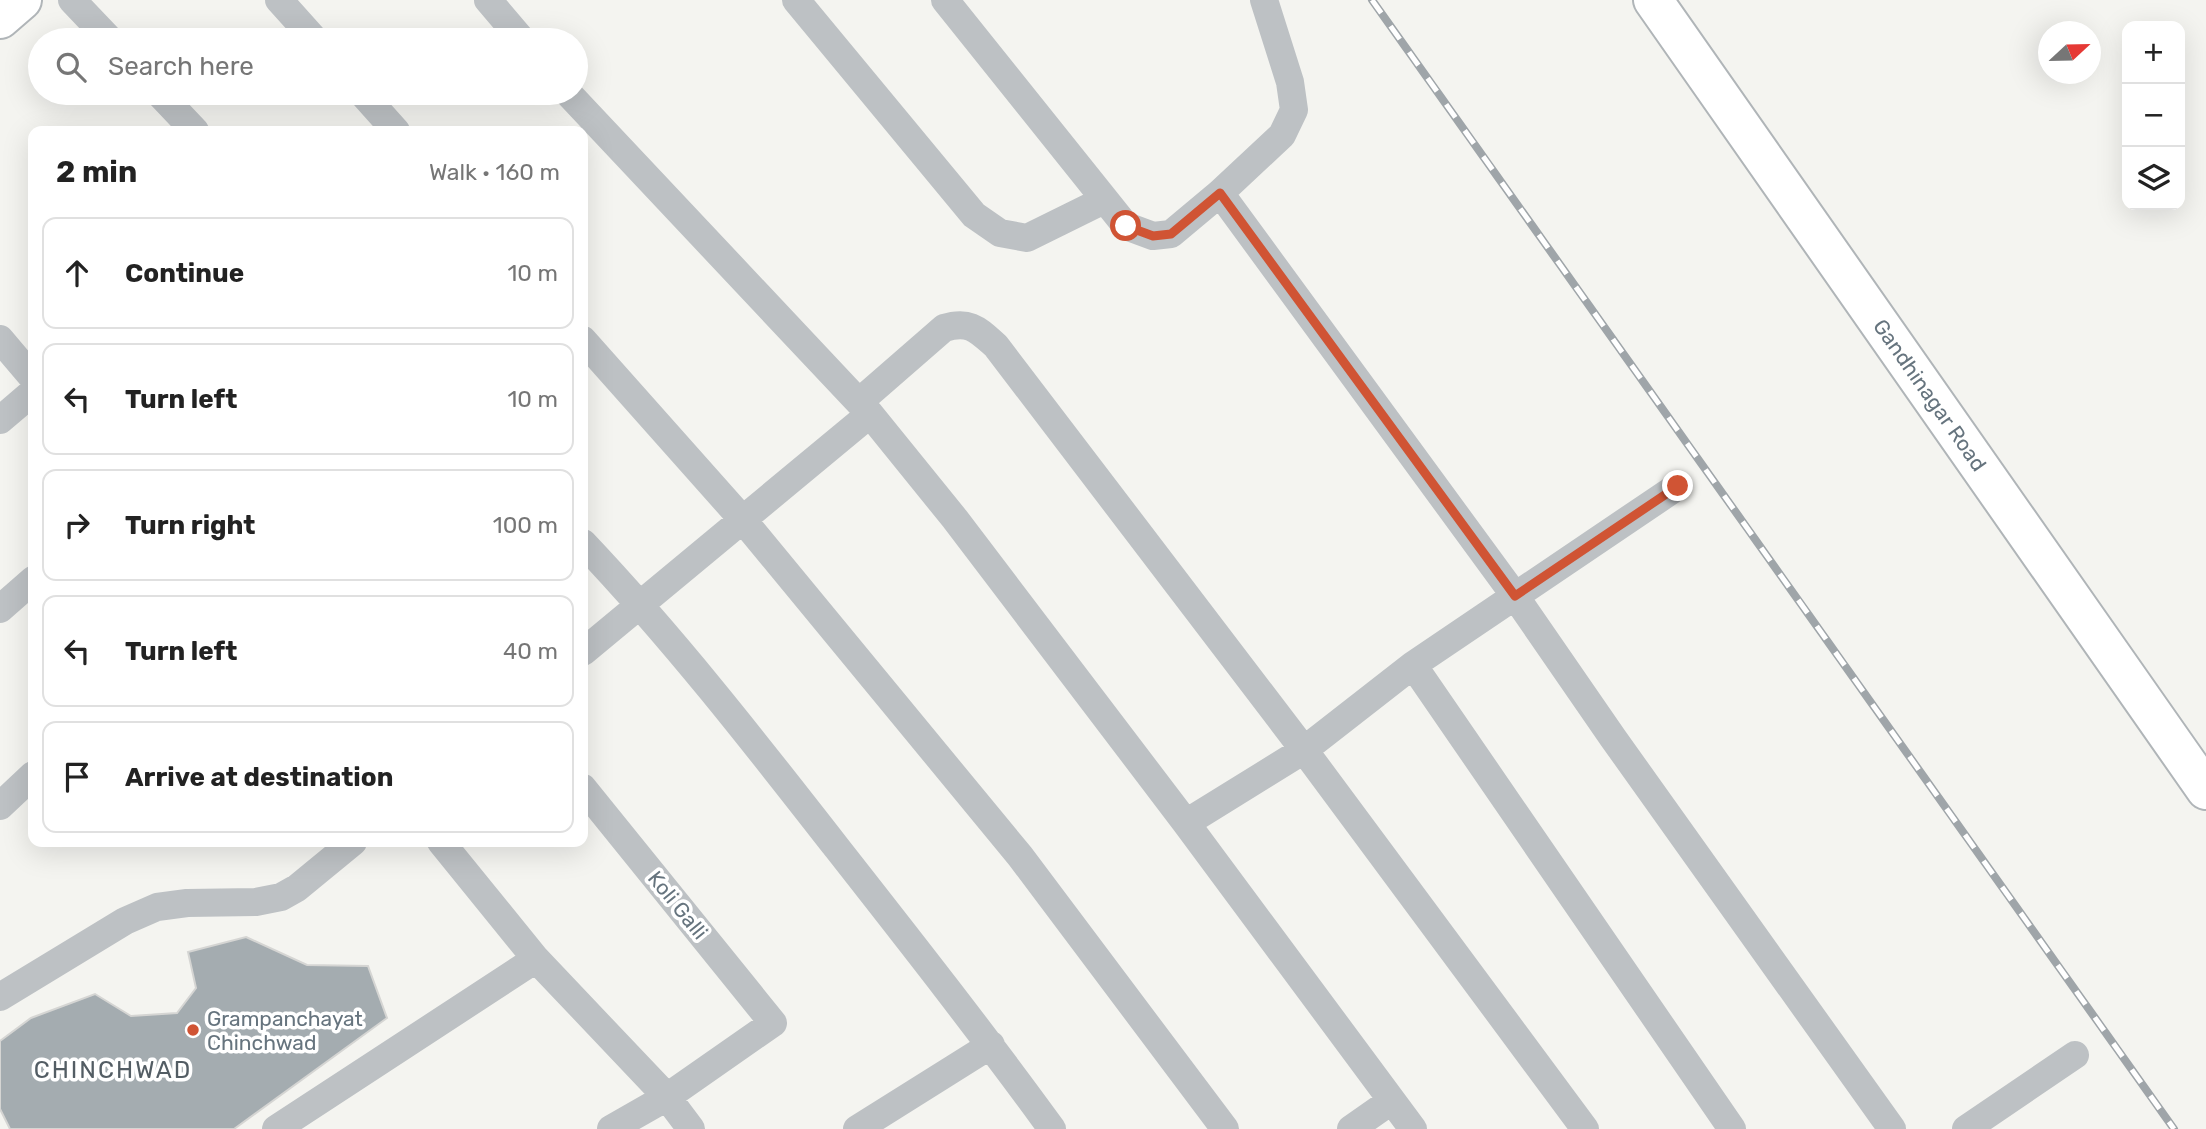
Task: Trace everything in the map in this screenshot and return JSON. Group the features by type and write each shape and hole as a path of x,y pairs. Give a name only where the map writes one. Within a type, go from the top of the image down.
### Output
{"street":[{"path":"0,19 22,0"},
{"path":"72,0 99,28"},
{"path":"279,0 304,28"},
{"path":"488,0 512,28"},
{"path":"796,0 974,215 1000,233 1027,238 1104,200"},
{"path":"945,0 1126,226 1153,236 1171,234 1220,193 1282,135 1294,110 1290,82 1264,0"},
{"name":"Gandhinagar Road","path":"1653,0 2206,790"},
{"path":"170,105 190,126"},
{"path":"373,105 392,126"},
{"path":"579,105 864,408 955,519 1186,823 1413,1129"},
{"path":"1220,193 1515,596 1892,1129"},
{"path":"588,648 743,520 864,408 944,328 959,323 977,329 996,346 1304,750 1585,1129"},
{"path":"0,339 28,372"},
{"path":"588,346 743,520 1020,856 1225,1129"},
{"path":"0,420 28,396"},
{"path":"1186,823 1304,750 1413,665 1678,486"},
{"path":"588,548 641,605 768,759 991,1045 1052,1129"},
{"path":"0,609 28,584"},
{"path":"1413,665 1732,1129"},
{"path":"0,806 28,780"},
{"name":"Koli Galli","path":"588,794 773,1023 667,1097"},
{"path":"0,997 125,921 157,907 187,902 256,902 281,897 298,888 347,847"},
{"path":"445,847 536,959 667,1097 691,1129"},
{"path":"276,1129 536,959"},
{"path":"857,1129 991,1045"},
{"path":"1966,1129 2075,1055"},
{"path":"611,1129 667,1097"},
{"path":"1351,1129 1391,1101"}],"building":[{"name":"Grampanchayat Chinchwad","path":"246,937 307,965 368,966 387,1018 234,1129 10,1129 0,1109 0,1041 31,1018 95,994 131,1016 177,1013 196,988 188,952"}],"railway":[{"path":"1372,0 2174,1129"}],"place":[{"name":"Grampanchayat Chinchwad","path":"193,1030"}],"district":[{"name":"CHINCHWAD","path":"113,1070"}],"route":[{"path":"1126,226 1153,236 1171,234 1220,193 1515,596 1678,486"}]}
